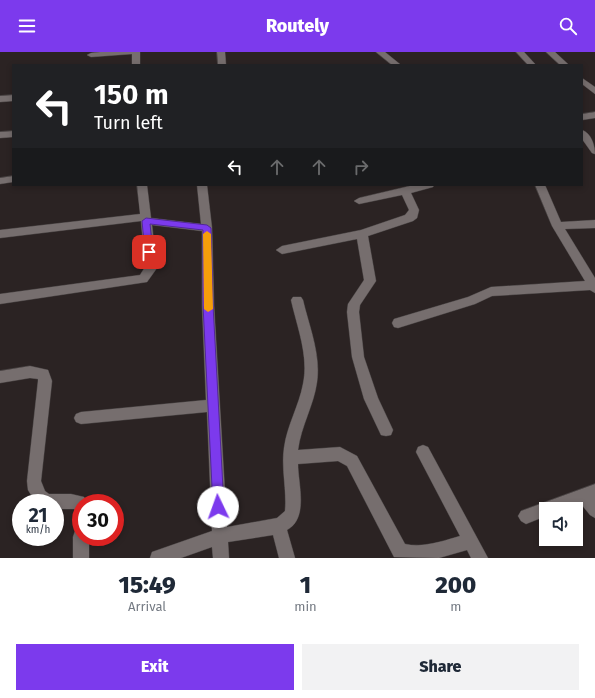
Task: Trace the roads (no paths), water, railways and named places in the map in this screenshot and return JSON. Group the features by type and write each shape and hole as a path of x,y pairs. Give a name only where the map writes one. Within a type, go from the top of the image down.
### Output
{"street":[{"path":"91,55 135,52 136,64"},
{"path":"221,52 222,64"},
{"path":"380,52 396,64"},
{"path":"520,52 531,64"},
{"path":"550,52 564,64"},
{"path":"583,81 595,91"},
{"path":"0,99 12,98"},
{"path":"583,117 595,115"},
{"path":"0,135 12,134"},
{"path":"583,134 595,151"},
{"path":"0,181 12,180"},
{"path":"0,299 142,279 151,268 142,186"},
{"path":"202,186 207,228 208,305 221,558"},
{"path":"359,201 424,186"},
{"path":"398,323 471,301 491,292 594,286 557,226 540,186"},
{"path":"282,250 362,234 413,215 414,210 405,190"},
{"path":"0,234 146,219 207,228"},
{"path":"557,226 595,224"},
{"path":"362,234 370,281 354,304 353,312 358,357 371,399 386,430"},
{"path":"158,558 220,536 278,526 287,522 293,510 291,457 293,432 305,401 311,376 311,362 297,300"},
{"path":"0,376 30,372 44,374 45,381 34,481 35,491 39,498 45,501 72,501"},
{"path":"81,418 213,405"},
{"path":"423,452 480,558"},
{"path":"291,457 340,454 352,461 400,551 408,555 419,556 471,541"},
{"path":"526,516 589,493 595,510"},
{"path":"278,526 288,558"},
{"path":"80,558 81,546"}]}
